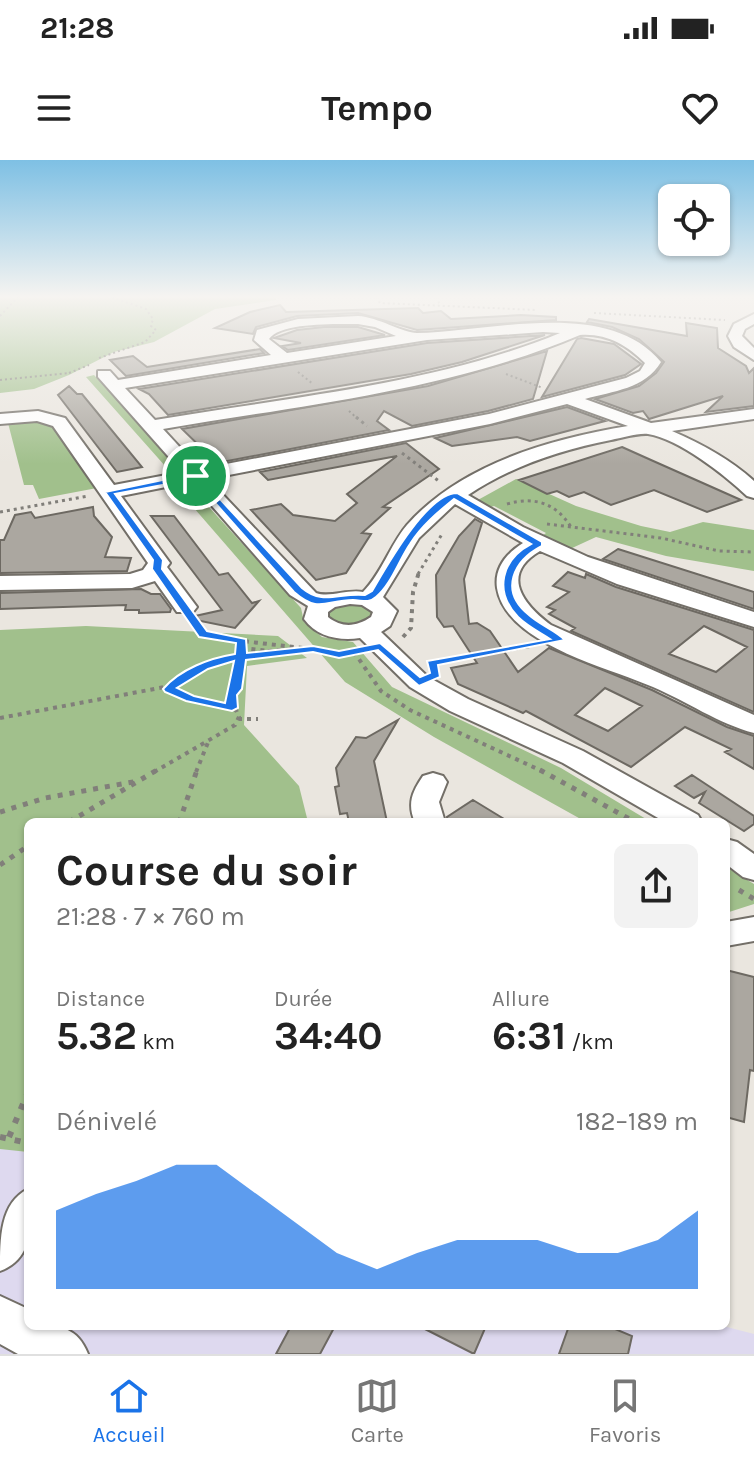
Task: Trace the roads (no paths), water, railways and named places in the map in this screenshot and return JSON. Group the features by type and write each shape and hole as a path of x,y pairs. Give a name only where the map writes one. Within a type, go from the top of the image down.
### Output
{"street":[{"path":"277,353 284,358"},
{"path":"316,353 109,378 298,590 308,598 323,603 350,597 368,599 380,605 385,615 367,643"},
{"path":"151,426 445,376 525,353"},
{"path":"109,492 490,419 570,399 640,378 651,370 653,362 648,353"},
{"path":"570,399 713,458 737,474 754,492"},
{"path":"368,599 385,582 412,532 462,500 484,477 554,448 645,429 754,414"},
{"path":"0,419 33,416 56,420 158,560 157,569 185,607"},
{"path":"462,500 539,533 621,578 754,620"},
{"path":"539,533 514,561 507,578 507,587 516,608 524,617 560,640 658,679 754,725"},
{"path":"0,583 132,581 145,578 157,569"},
{"path":"323,603 315,615 321,625 367,643 419,682 459,705 573,757 680,818"},
{"path":"428,818 423,810 425,796 433,782"},
{"path":"730,852 754,869"},
{"path":"730,933 754,929"},
{"path":"0,1251 24,1214"},
{"path":"0,1319 65,1354"}]}
